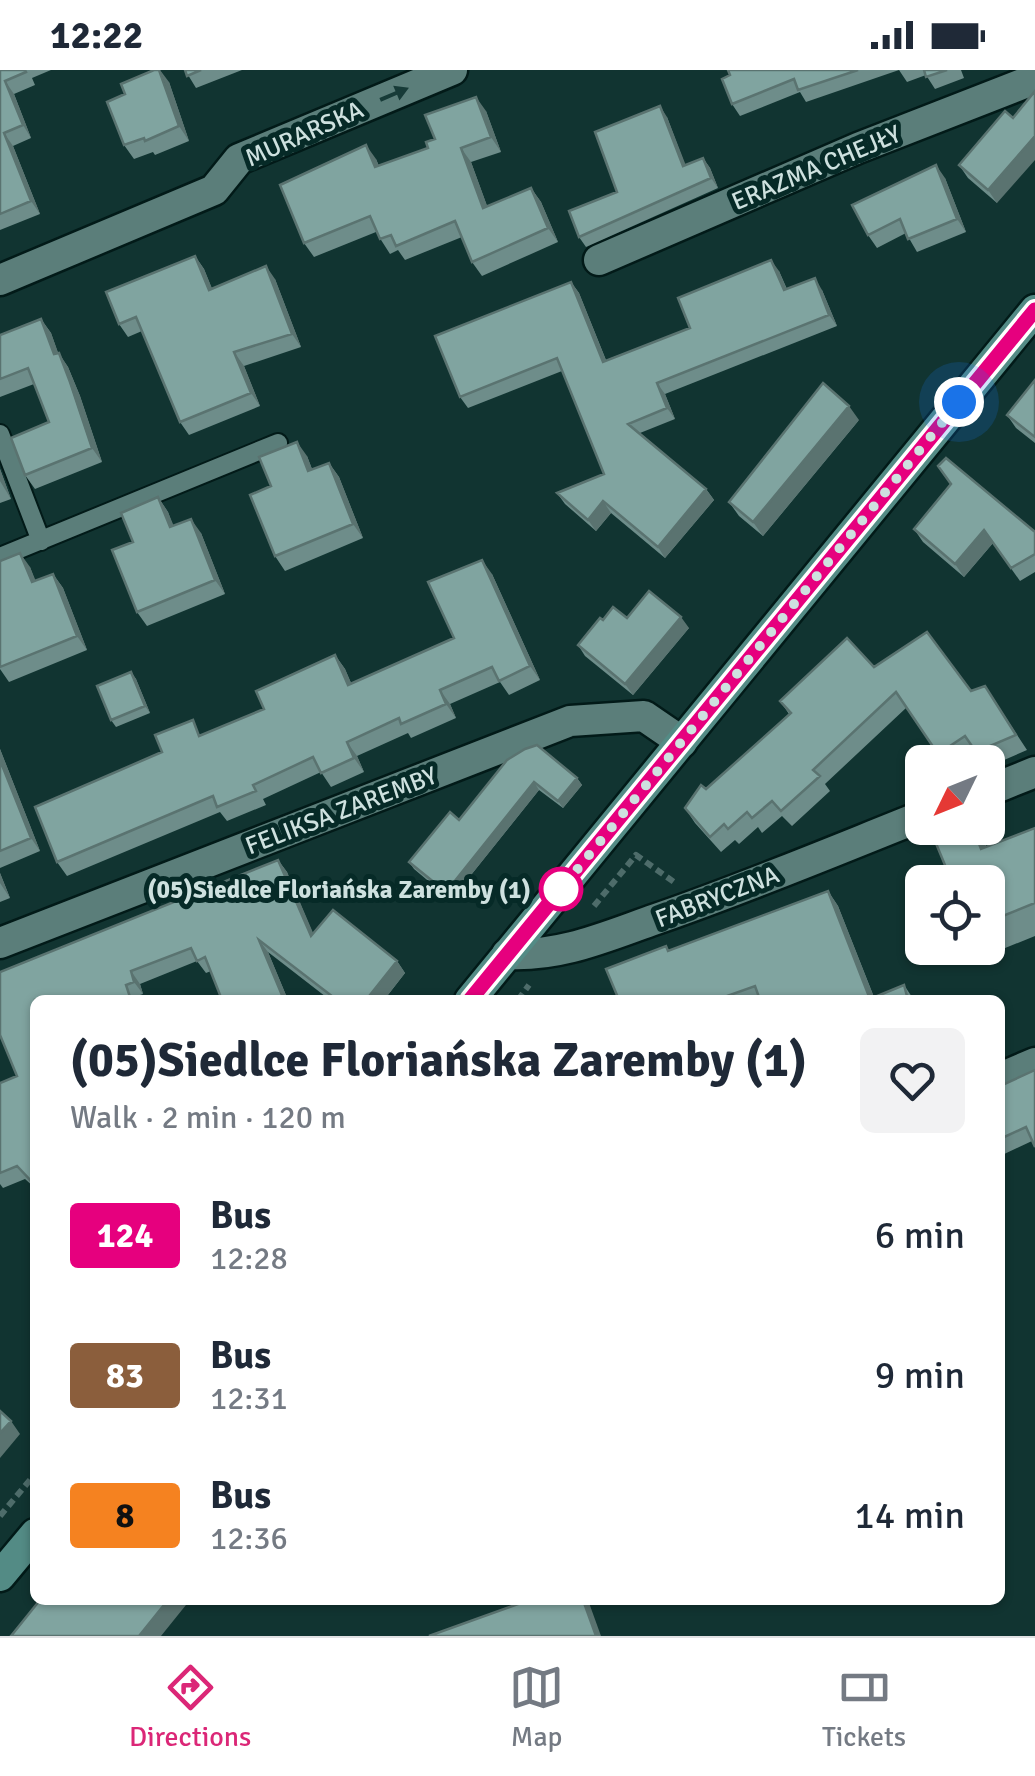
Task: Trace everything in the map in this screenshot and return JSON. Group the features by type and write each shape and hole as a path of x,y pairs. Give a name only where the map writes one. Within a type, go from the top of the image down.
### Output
{"street":[{"name":"MURARSKA","path":"0,280 214,190 239,159 452,70"},
{"name":"ERAZMA CHEJŁY","path":"599,260 858,148 1035,79"},
{"path":"474,995 1035,310"},
{"name":"FELIKSA ZAREMBY","path":"0,943 570,721 644,716 682,742"},
{"path":"1005,784 1035,772"},
{"name":"FABRYCZNA","path":"507,954 544,955 570,949 703,903 905,823"},
{"path":"1005,1076 1035,1062"},
{"path":"0,1576 30,1540"}],"lane":[{"path":"0,434 41,541"},
{"path":"0,557 278,443"}],"path":[{"path":"0,1516 30,1480"}],"building":[{"path":"0,70 26,72 5,81 23,125 4,133 31,201 0,214"},
{"path":"159,70 179,126 145,141 144,138 124,145 107,102 125,94 121,84"},
{"path":"728,70 858,70 798,90 794,79 732,104 722,79 730,75"},
{"path":"924,70 947,70 926,77"},
{"path":"1035,91 1035,136 988,190 959,165 1005,111 1013,118"},
{"path":"476,97 491,137 461,148 483,208 531,188 548,228 472,262 455,221 396,246 391,235 380,239 370,216 304,243 280,185 366,145 375,167 428,148 426,142 435,139 425,115"},
{"path":"660,106 683,166 703,158 711,178 579,237 569,211 617,192 595,132"},
{"path":"936,165 957,219 908,239 900,219 868,235 852,205"},
{"path":"195,256 209,290 266,266 292,334 234,352 251,393 180,422 136,317 119,324 106,292"},
{"path":"771,260 784,290 815,278 829,315 657,383 667,408 628,424 706,489 658,547 603,501 588,520 557,493 604,474 557,358 460,397 435,336 571,282 603,362 690,328 678,298"},
{"path":"41,319 54,354 59,353 92,448 25,475 11,438 49,422 28,368 0,379 0,335"},
{"path":"1035,380 1035,437 1007,415"},
{"path":"823,383 849,406 753,522 729,502"},
{"path":"297,442 308,471 329,463 353,524 275,556 250,495 271,486 259,457"},
{"path":"946,458 1035,532 1035,554 1011,568 984,530 955,564 914,529 951,484 938,466"},
{"path":"158,497 170,527 191,519 215,580 137,612 112,550 133,542 121,513"},
{"path":"20,553 32,582 53,574 77,636 0,667 0,561"},
{"path":"482,560 530,666 499,681 492,667 440,690 446,704 401,724 399,718 347,742 354,758 321,773 313,757 253,785 256,791 217,807 213,796 57,862 35,807 162,752 155,735 193,720 199,736 264,709 256,691 335,655 348,685 454,638 428,582"},
{"path":"649,591 681,617 625,684 578,645 613,607 627,618"},
{"path":"927,632 971,691 985,686 1016,735 992,745 971,745 965,736 952,745 932,745 896,692 813,770 820,776 781,811 772,801 752,818 747,812 728,829 724,824 710,837 685,808 701,785 706,789 791,713 780,701 847,638 874,667"},
{"path":"131,672 145,706 111,720 97,686"},
{"path":"537,745 577,778 558,801 534,782 446,892 409,862 450,812 459,820 507,760"},
{"path":"0,760 31,838 0,851"},
{"path":"1035,828 1035,903 1005,915 1005,865 945,865 937,845 979,845 981,849 1005,845 1005,840"},
{"path":"278,860 311,936 333,910 397,961 370,995 330,995 259,940 282,995 220,995 205,957 197,961 191,948 131,971 134,982 126,985 129,995 30,995 30,1180 17,1166 0,1173 0,1083 17,1076 0,1035 0,972"},
{"path":"828,891 868,995 758,995 755,986 730,995 617,995 606,969 666,946 668,951"},
{"path":"904,985 907,995 880,995"},
{"path":"1035,1070 1035,1147 1026,1127 1005,1137 1005,1084"},
{"path":"0,1411 11,1421 0,1433"},
{"path":"36,1605 164,1605 139,1636 11,1636"},
{"path":"515,1605 585,1605 596,1636 429,1636"}],"bus line":[{"name":"124","path":"474,995 1035,310"}],"place":[{"name":"(05)Siedlce Floriańska Zaremby (1)","path":"561,889"}],"route":[{"path":"561,889 558,893 959,402"}]}
